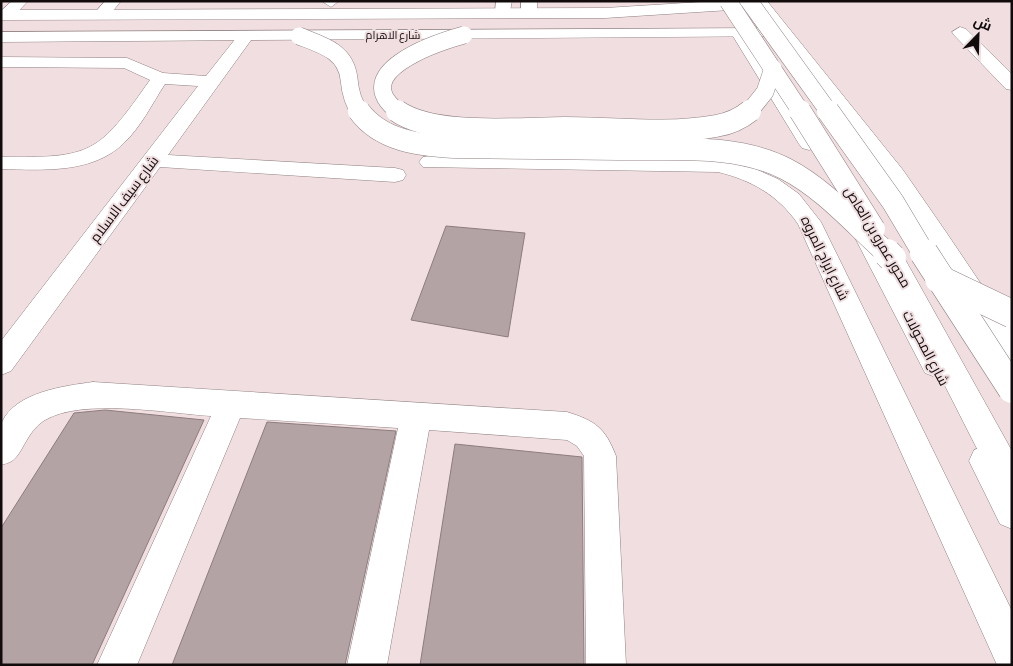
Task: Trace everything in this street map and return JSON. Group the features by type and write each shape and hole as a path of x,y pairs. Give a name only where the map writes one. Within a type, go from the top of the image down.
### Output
{"main road":[{"path":"3,15 21,1"},
{"path":"101,15 114,1"},
{"name":"محور عمرو بن العاص","path":"728,1 774,68 892,258 1012,483"},
{"path":"756,2 784,33 895,176 938,238 1012,354"},
{"name":"شارع الاهرام","path":"3,15 101,15 503,7 634,13 688,5 756,2"},
{"name":"محور عمرو بن العاص","path":"756,2 893,202 939,279 1012,389"},
{"path":"960,32 1012,85"},
{"name":"شارع المحولات","path":"739,33 862,228 1012,512"},
{"name":"شارع الاهرام","path":"1,36 784,33"},
{"path":"464,35 425,47 409,56 390,71 384,81 383,92 389,104 407,117 445,126 665,130 710,127 738,120 755,107 766,93 774,68"},
{"name":"شارع سيف الاسلام","path":"1,362 246,36"},
{"path":"299,36 340,56 349,69 352,98 362,118 377,131 430,146 691,150 739,154 765,161 801,177 892,258"},
{"path":"1,62 127,63 160,78 212,82"},
{"path":"1,163 53,162 82,158 101,150 115,140 125,129 160,78"},
{"path":"154,160 395,175"},
{"name":"شارع ابراج المروه","path":"430,162 718,166 742,171 758,177 785,193 800,208 808,222 1012,654"},
{"path":"939,279 1012,314"},
{"path":"1,451 13,416 71,397 93,395 567,426 583,430 595,441 600,456 606,665"},
{"path":"117,665 231,404"},
{"path":"367,665 416,416"}],"building":[{"path":"446,226 525,233 508,337 411,320"},
{"path":"105,410 204,420 92,665 1,665 1,528 74,413"},
{"path":"267,422 396,431 345,665 172,665"},
{"path":"455,444 582,457 584,665 420,665"}]}
